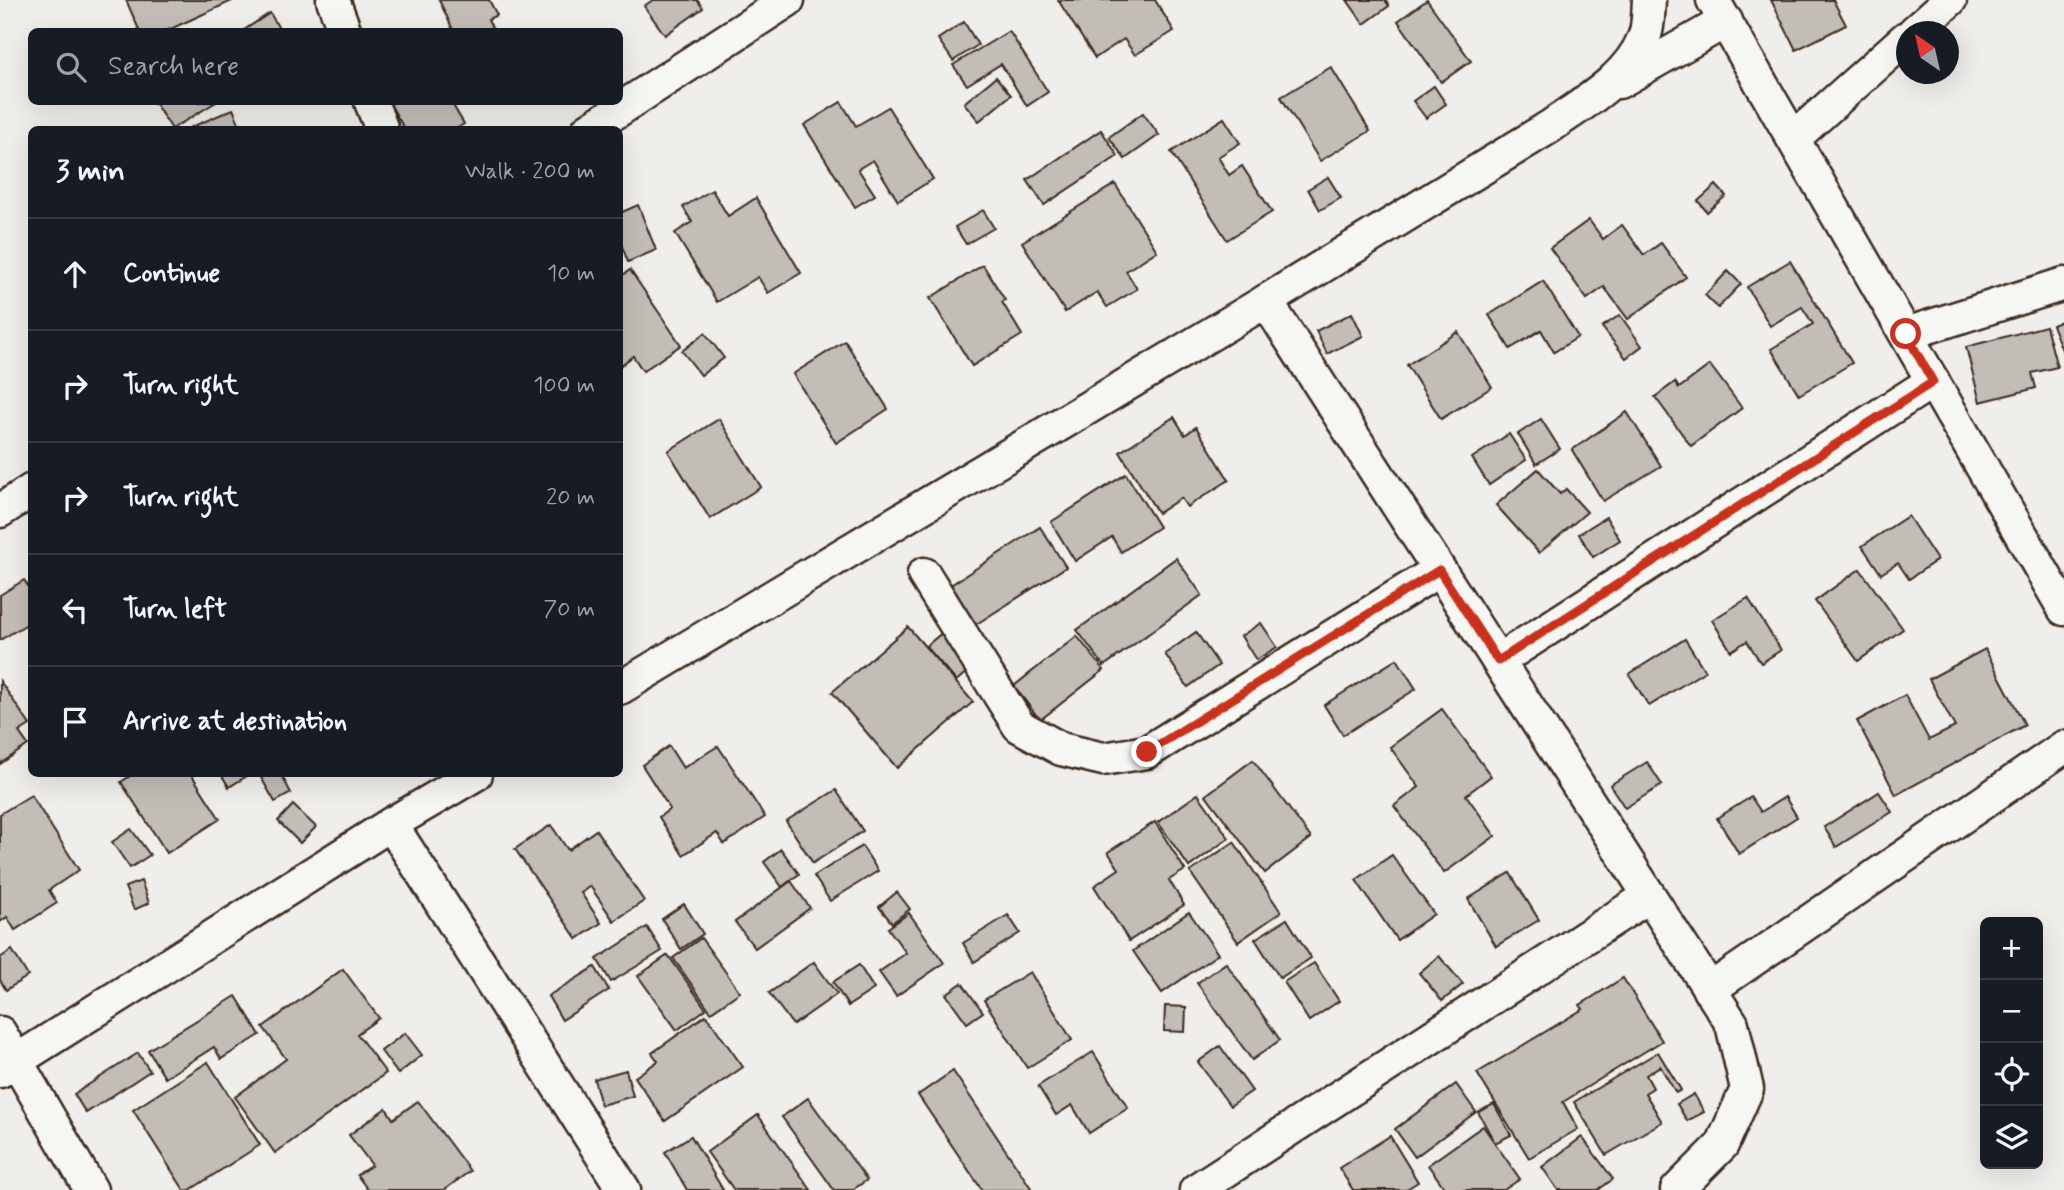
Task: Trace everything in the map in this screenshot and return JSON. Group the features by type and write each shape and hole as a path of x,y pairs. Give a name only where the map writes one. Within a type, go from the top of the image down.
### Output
{"street":[{"path":"332,0 343,28"},
{"path":"1590,99 1626,68 1639,47 1645,36 1649,0"},
{"path":"1926,21 1950,0"},
{"path":"594,126 782,2"},
{"path":"623,686 1266,301 1551,126 1720,10 2064,609"},
{"path":"1794,138 1896,47"},
{"path":"372,105 380,126"},
{"path":"1906,334 2064,284"},
{"path":"1266,301 1732,1024 1746,1089 1722,1144 1677,1190"},
{"path":"1498,661 1933,382"},
{"path":"0,511 28,493"},
{"path":"924,574 1019,726 1061,749 1103,759 1147,752 1439,570"},
{"path":"1709,990 2064,747"},
{"path":"8,1067 391,824 471,777"},
{"path":"391,824 624,1190"},
{"path":"1196,1190 1649,896"},
{"path":"0,1033 8,1067 91,1190"}],"building":[{"path":"126,0 234,0 173,28 138,28"},
{"path":"439,0 489,0 497,15 488,19 492,28 452,28"},
{"path":"653,0 697,0 703,8 665,35 644,6"},
{"path":"1058,0 1155,0 1174,31 1135,55 1124,39 1095,58"},
{"path":"1347,0 1385,0 1389,6 1364,24"},
{"path":"1427,0 1471,61 1441,82 1398,21"},
{"path":"1771,0 1833,0 1846,25 1796,50"},
{"path":"270,13 279,28 247,28"},
{"path":"964,22 978,45 953,61 938,39"},
{"path":"1009,31 1048,92 1027,106 1001,64 967,85 953,65"},
{"path":"1331,67 1370,131 1320,161 1281,97"},
{"path":"996,77 1011,95 979,121 964,103"},
{"path":"1434,86 1446,104 1426,118 1413,101"},
{"path":"841,102 856,126 888,107 933,179 898,201 873,160 858,169 875,195 855,207 804,125"},
{"path":"156,105 211,105 177,126 170,126"},
{"path":"391,105 453,105 464,124 461,126 403,126"},
{"path":"233,109 240,126 194,126"},
{"path":"1143,113 1159,135 1125,159 1109,137"},
{"path":"1224,118 1240,143 1218,157 1229,175 1242,166 1272,212 1227,240 1171,152"},
{"path":"1101,130 1118,156 1044,205 1027,180"},
{"path":"1328,177 1341,198 1320,210 1308,189"},
{"path":"1115,184 1157,251 1126,271 1137,289 1107,307 1097,292 1065,312 1022,242"},
{"path":"1716,185 1726,196 1707,212 1698,201"},
{"path":"712,190 728,216 756,198 801,273 768,293 758,277 717,302 675,233 692,222 683,207"},
{"path":"638,205 656,250 628,262 623,249 623,212"},
{"path":"983,210 994,228 966,244 955,227"},
{"path":"1589,220 1603,239 1622,225 1644,255 1661,243 1686,277 1628,319 1604,287 1587,299 1550,248"},
{"path":"1790,261 1852,363 1799,395 1771,349 1813,324 1802,307 1770,326 1747,287"},
{"path":"983,265 1005,300 1002,302 1022,335 972,366 930,298"},
{"path":"630,270 681,345 643,371 633,356 623,364 623,275"},
{"path":"1728,271 1741,284 1718,308 1705,295"},
{"path":"1543,281 1578,337 1554,352 1541,330 1510,349 1489,315"},
{"path":"1352,313 1363,336 1327,354 1316,331"},
{"path":"1620,315 1642,346 1626,358 1602,327"},
{"path":"2064,320 2064,355 2052,325"},
{"path":"2046,326 2057,367 2032,373 2036,388 1980,402 1966,347"},
{"path":"1458,332 1492,387 1441,419 1407,365"},
{"path":"705,333 724,358 701,375 682,351"},
{"path":"845,341 888,409 836,443 793,374"},
{"path":"1710,365 1742,408 1691,446 1655,397 1675,382 1679,388"},
{"path":"1627,412 1661,466 1603,501 1572,450"},
{"path":"1174,417 1185,435 1196,427 1229,480 1187,507 1181,498 1158,513 1120,452"},
{"path":"719,419 761,487 710,519 668,451"},
{"path":"1541,419 1560,449 1536,464 1518,434"},
{"path":"1509,434 1526,460 1489,485 1472,458"},
{"path":"1538,469 1560,494 1566,489 1587,512 1539,553 1496,505"},
{"path":"1126,474 1159,527 1121,552 1112,537 1075,561 1051,522"},
{"path":"1908,516 1937,560 1909,579 1898,563 1881,574 1862,546"},
{"path":"1606,517 1620,540 1593,557 1579,534"},
{"path":"1040,527 1066,567 975,625 949,586"},
{"path":"1176,558 1202,595 1104,666 1077,630"},
{"path":"1860,569 1903,629 1858,661 1815,601"},
{"path":"24,580 28,586 28,623 0,640 0,595"},
{"path":"1748,598 1781,650 1761,663 1747,641 1731,651 1712,620"},
{"path":"1261,623 1277,647 1256,660 1241,636"},
{"path":"908,627 973,702 897,768 832,692"},
{"path":"948,628 978,663 956,681 926,646"},
{"path":"1196,632 1219,665 1188,687 1165,654"},
{"path":"1077,636 1104,670 1040,720 1014,686"},
{"path":"1685,639 1705,671 1649,706 1629,674"},
{"path":"1985,649 2025,725 1896,795 1857,721 1905,695 1929,740 1955,727 1929,679"},
{"path":"1397,659 1416,689 1343,735 1324,705"},
{"path":"0,681 28,722 28,726 19,732 28,745 0,764"},
{"path":"1442,709 1491,776 1466,795 1495,836 1444,873 1394,806 1419,787 1390,747"},
{"path":"669,746 683,768 718,746 765,817 724,844 717,833 683,855 659,817 670,809 642,765"},
{"path":"1253,760 1311,838 1265,873 1206,795"},
{"path":"1647,762 1662,785 1625,808 1610,785"},
{"path":"128,777 193,777 220,819 167,853 121,782"},
{"path":"223,777 245,777 229,787"},
{"path":"261,777 283,777 291,793 275,802"},
{"path":"836,790 863,831 813,863 786,821"},
{"path":"1879,792 1892,812 1836,847 1824,827"},
{"path":"1198,794 1229,838 1189,867 1158,822"},
{"path":"31,795 79,870 49,890 57,903 15,930 7,917 0,922 0,814"},
{"path":"1751,797 1761,812 1785,797 1797,817 1739,854 1717,818"},
{"path":"293,805 316,827 300,843 278,821"},
{"path":"1155,822 1185,870 1169,880 1184,905 1129,941 1094,886 1119,869 1108,852"},
{"path":"551,825 568,850 596,830 644,901 614,921 590,886 581,893 601,923 577,939 515,849"},
{"path":"131,829 150,855 130,868 112,842"},
{"path":"1234,842 1281,912 1238,942 1190,872"},
{"path":"862,846 878,871 830,901 814,876"},
{"path":"781,849 799,874 782,887 764,862"},
{"path":"1392,855 1434,914 1397,940 1356,880"},
{"path":"1510,873 1539,920 1496,946 1468,899"},
{"path":"141,881 149,903 134,910 125,887"},
{"path":"791,881 810,908 755,948 735,922"},
{"path":"897,892 910,909 892,923 879,907"},
{"path":"684,904 703,934 681,949 662,919"},
{"path":"1189,912 1218,954 1162,993 1133,951"},
{"path":"909,913 944,963 896,996 879,972 906,953 888,928"},
{"path":"1008,915 1020,933 974,962 963,943"},
{"path":"1287,919 1311,958 1280,978 1255,939"},
{"path":"647,927 662,951 611,982 597,959"},
{"path":"701,938 740,992 711,1012 673,958"},
{"path":"12,950 28,976 6,990 0,980 0,958"},
{"path":"668,955 706,1009 677,1030 638,976"},
{"path":"1439,956 1463,984 1442,1001 1419,973"},
{"path":"814,962 837,994 793,1025 769,993"},
{"path":"1226,963 1280,1040 1252,1060 1197,983"},
{"path":"1314,963 1339,1001 1309,1021 1284,982"},
{"path":"859,965 874,989 848,1006 833,982"},
{"path":"595,967 609,990 562,1020 548,996"},
{"path":"343,969 379,1018 357,1034 386,1073 275,1153 235,1097 286,1059 263,1027"},
{"path":"1030,972 1072,1040 1027,1068 984,1000"},
{"path":"1623,978 1662,1041 1563,1102 1578,1129 1529,1158 1477,1073 1583,1009 1580,1005"},
{"path":"962,983 983,1012 967,1023 946,994"},
{"path":"236,996 260,1035 221,1059 214,1047 165,1078 148,1050"},
{"path":"1165,1006 1186,1007 1185,1032 1164,1031"},
{"path":"706,1015 743,1067 665,1121 635,1077 658,1061 652,1053"},
{"path":"405,1033 422,1055 398,1074 381,1051"},
{"path":"1220,1046 1252,1091 1230,1106 1198,1062"},
{"path":"1093,1052 1128,1108 1089,1133 1072,1105 1056,1115 1038,1086"},
{"path":"1658,1052 1681,1090 1676,1093 1660,1066 1646,1075 1653,1088 1645,1093 1662,1122 1606,1155 1574,1102"},
{"path":"138,1053 150,1071 86,1113 74,1094"},
{"path":"208,1062 260,1145 190,1190 184,1190 133,1110"},
{"path":"626,1070 633,1096 601,1105 594,1079"},
{"path":"953,1071 1031,1188 1028,1190 982,1190 918,1095"},
{"path":"1456,1084 1476,1112 1415,1157 1395,1129"},
{"path":"1694,1094 1704,1112 1687,1121 1677,1104"},
{"path":"808,1098 867,1180 852,1190 834,1190 782,1117"},
{"path":"418,1101 470,1171 444,1190 368,1190 357,1175 372,1165 349,1135 386,1108 393,1119"},
{"path":"1494,1104 1511,1135 1495,1143 1478,1112"},
{"path":"758,1115 811,1190 734,1190 707,1152"},
{"path":"1483,1126 1520,1179 1504,1190 1446,1190 1428,1165"},
{"path":"691,1136 723,1190 687,1190 665,1152"},
{"path":"1390,1136 1418,1182 1405,1190 1353,1190 1339,1168"},
{"path":"1582,1137 1613,1179 1598,1190 1558,1190 1542,1167"}],"route":[{"path":"1147,752 1439,570 1498,661 1933,382 1906,334"}]}
